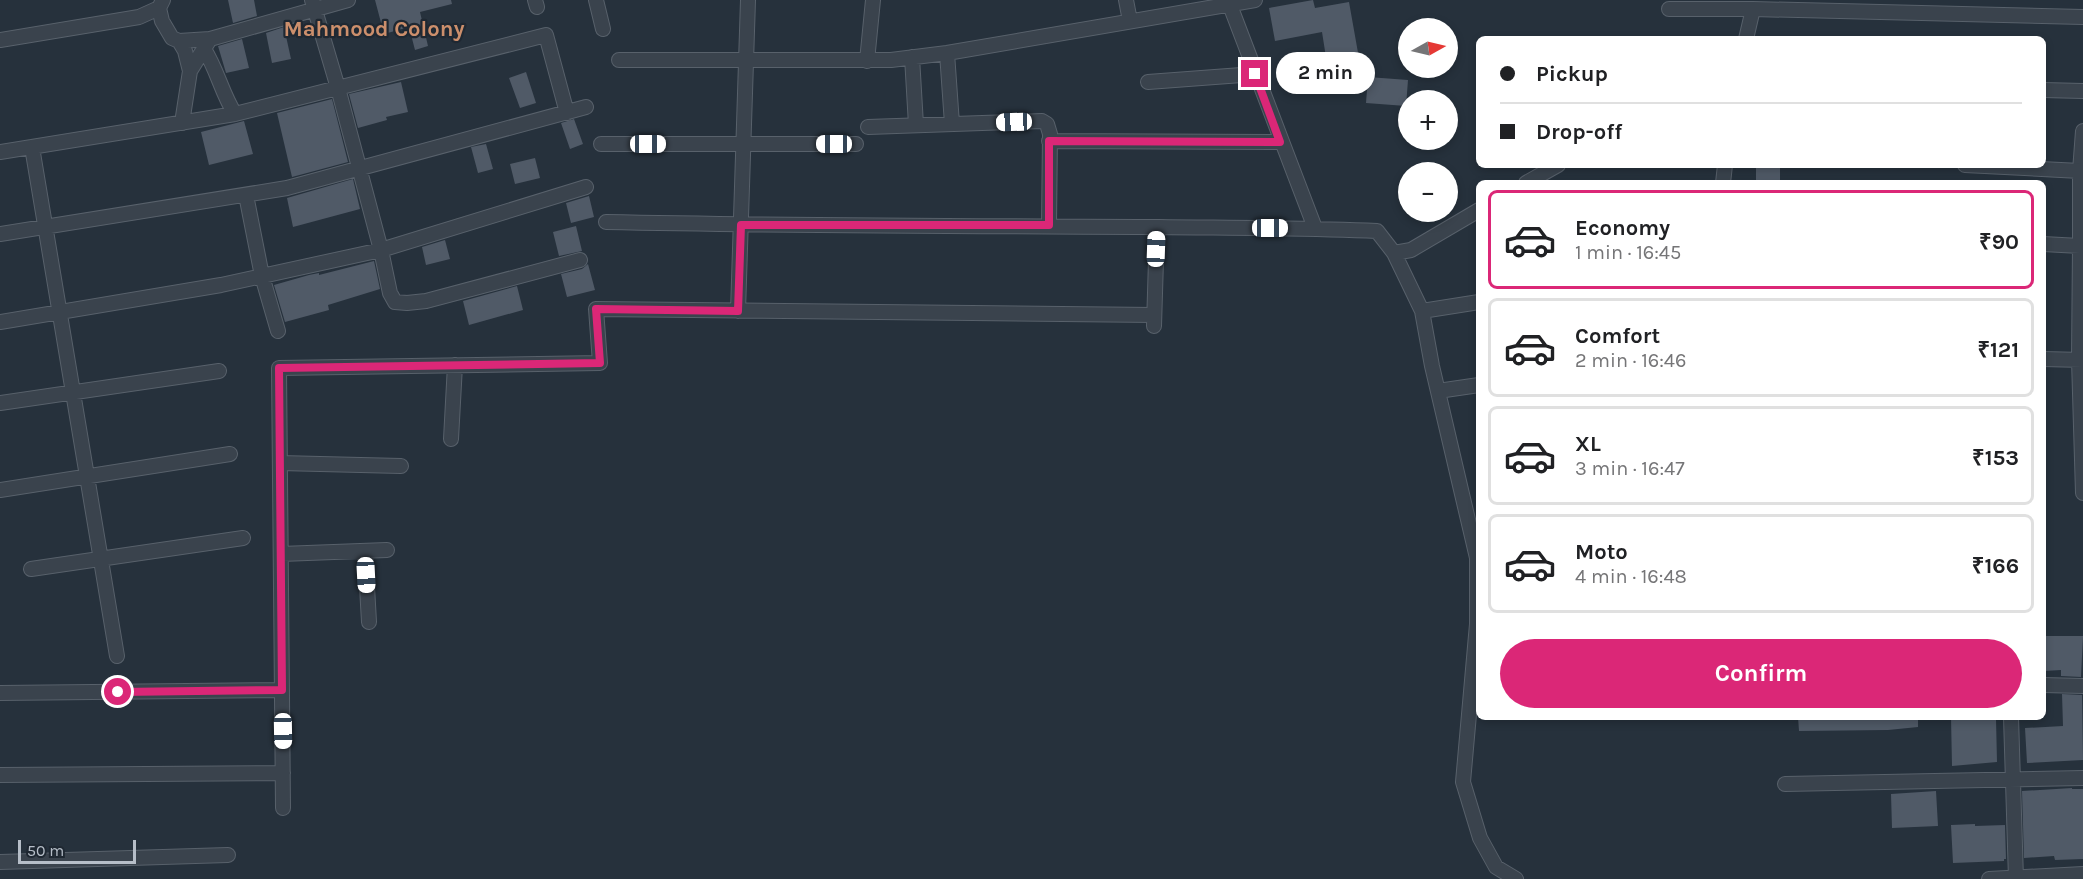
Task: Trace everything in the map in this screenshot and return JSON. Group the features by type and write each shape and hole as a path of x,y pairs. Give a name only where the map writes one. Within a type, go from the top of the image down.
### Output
{"street":[{"path":"0,40 139,17 161,4 162,21 172,38 207,44 313,5 348,0"},
{"path":"596,0 603,29"},
{"path":"738,311 748,0"},
{"path":"867,61 873,0"},
{"path":"1126,0 1130,21"},
{"path":"619,60 867,61 912,57 947,53 1228,2 1255,0"},
{"path":"1228,2 1315,228"},
{"path":"313,5 360,170 390,293 395,302 426,301 579,260"},
{"path":"1669,9 2083,17"},
{"path":"1747,36 1753,9"},
{"path":"0,152 235,114 546,35 567,113"},
{"path":"179,41 185,51 190,71 182,123"},
{"path":"190,71 207,44"},
{"path":"207,44 229,105 235,114"},
{"path":"947,53 952,124"},
{"path":"912,57 916,125"},
{"path":"1148,82 1255,74"},
{"path":"2046,90 2083,91"},
{"path":"0,234 287,188 586,107"},
{"path":"868,127 1042,121 1050,129 1049,225"},
{"path":"2083,131 2081,171 2083,493"},
{"path":"1049,141 1280,142"},
{"path":"601,144 856,144"},
{"path":"32,147 117,656"},
{"path":"1531,180 1553,168"},
{"path":"2023,168 2081,171"},
{"path":"0,321 221,285 381,250 586,187"},
{"path":"246,195 262,276 278,331"},
{"path":"1395,254 1411,250 1476,212"},
{"path":"606,222 741,225 1315,228 1377,231 1395,254 1422,311 1476,554"},
{"path":"283,808 279,368 600,363 596,309 1154,320 1157,227"},
{"path":"2046,244 2082,246"},
{"path":"1422,311 1476,302"},
{"path":"2046,359 2081,360"},
{"path":"451,440 455,365"},
{"path":"0,403 219,370"},
{"path":"1438,391 1476,385"},
{"path":"0,490 230,454"},
{"path":"280,463 401,466"},
{"path":"32,569 243,538"},
{"path":"281,554 387,550"},
{"path":"365,551 369,622"},
{"path":"1476,635 1463,782 1480,838 1496,867 1516,879"},
{"path":"2046,685 2083,686"},
{"path":"0,693 282,690"},
{"path":"2011,720 2016,878"},
{"path":"0,775 283,772"},
{"path":"1785,784 2083,778"},
{"path":"0,862 228,855"},
{"path":"1989,879 2083,874"}],"building":[{"path":"228,0 254,0 257,16 233,23"},
{"path":"375,0 451,0 452,4 420,12 428,46 415,50 409,27 384,34"},
{"path":"1313,0 1315,8 1349,2 1360,64 1328,70 1322,32 1275,41 1269,8"},
{"path":"284,27 291,59 272,63 266,33"},
{"path":"242,39 249,68 226,73 218,46"},
{"path":"526,72 536,103 520,108 509,78"},
{"path":"1368,77 1408,80 1407,90 1398,90 1398,105 1366,103"},
{"path":"401,82 408,112 386,117 387,120 358,128 349,94"},
{"path":"332,99 348,162 292,177 277,113"},
{"path":"574,119 583,144 570,149 561,123"},
{"path":"244,121 253,154 209,165 201,132"},
{"path":"486,144 493,169 478,173 471,147"},
{"path":"535,158 540,178 515,184 510,164"},
{"path":"1756,168 1780,168 1780,180 1756,180"},
{"path":"353,179 360,209 293,227 287,198"},
{"path":"589,196 594,217 571,223 566,203"},
{"path":"576,226 582,251 559,256 553,232"},
{"path":"445,240 450,259 426,265 422,247"},
{"path":"374,261 380,289 328,305 329,310 285,322 274,285"},
{"path":"588,264 595,290 567,297 561,274 582,269"},
{"path":"517,286 523,310 469,325 463,301"},
{"path":"2046,636 2083,636 2081,677 2061,676 2061,670 2046,671"},
{"path":"2062,694 2082,695 2083,760 2027,763 2025,728 2063,726"},
{"path":"1798,720 1918,720 1918,727 1888,730 1799,731"},
{"path":"1951,720 1996,720 1997,762 1952,766"},
{"path":"2083,789 2083,859 2055,860 2054,856 2024,858 2022,791"},
{"path":"1936,791 1938,826 1892,828 1891,794"},
{"path":"1975,824 1975,826 2005,825 2006,859 2004,861 1953,863 1951,825"}],"district":[{"name":"Mahmood Colony","path":"374,29"}],"route":[{"path":"118,692 282,690 279,368 600,363 596,309 738,311 741,225 1049,225 1049,141 1280,142 1255,74"}]}
